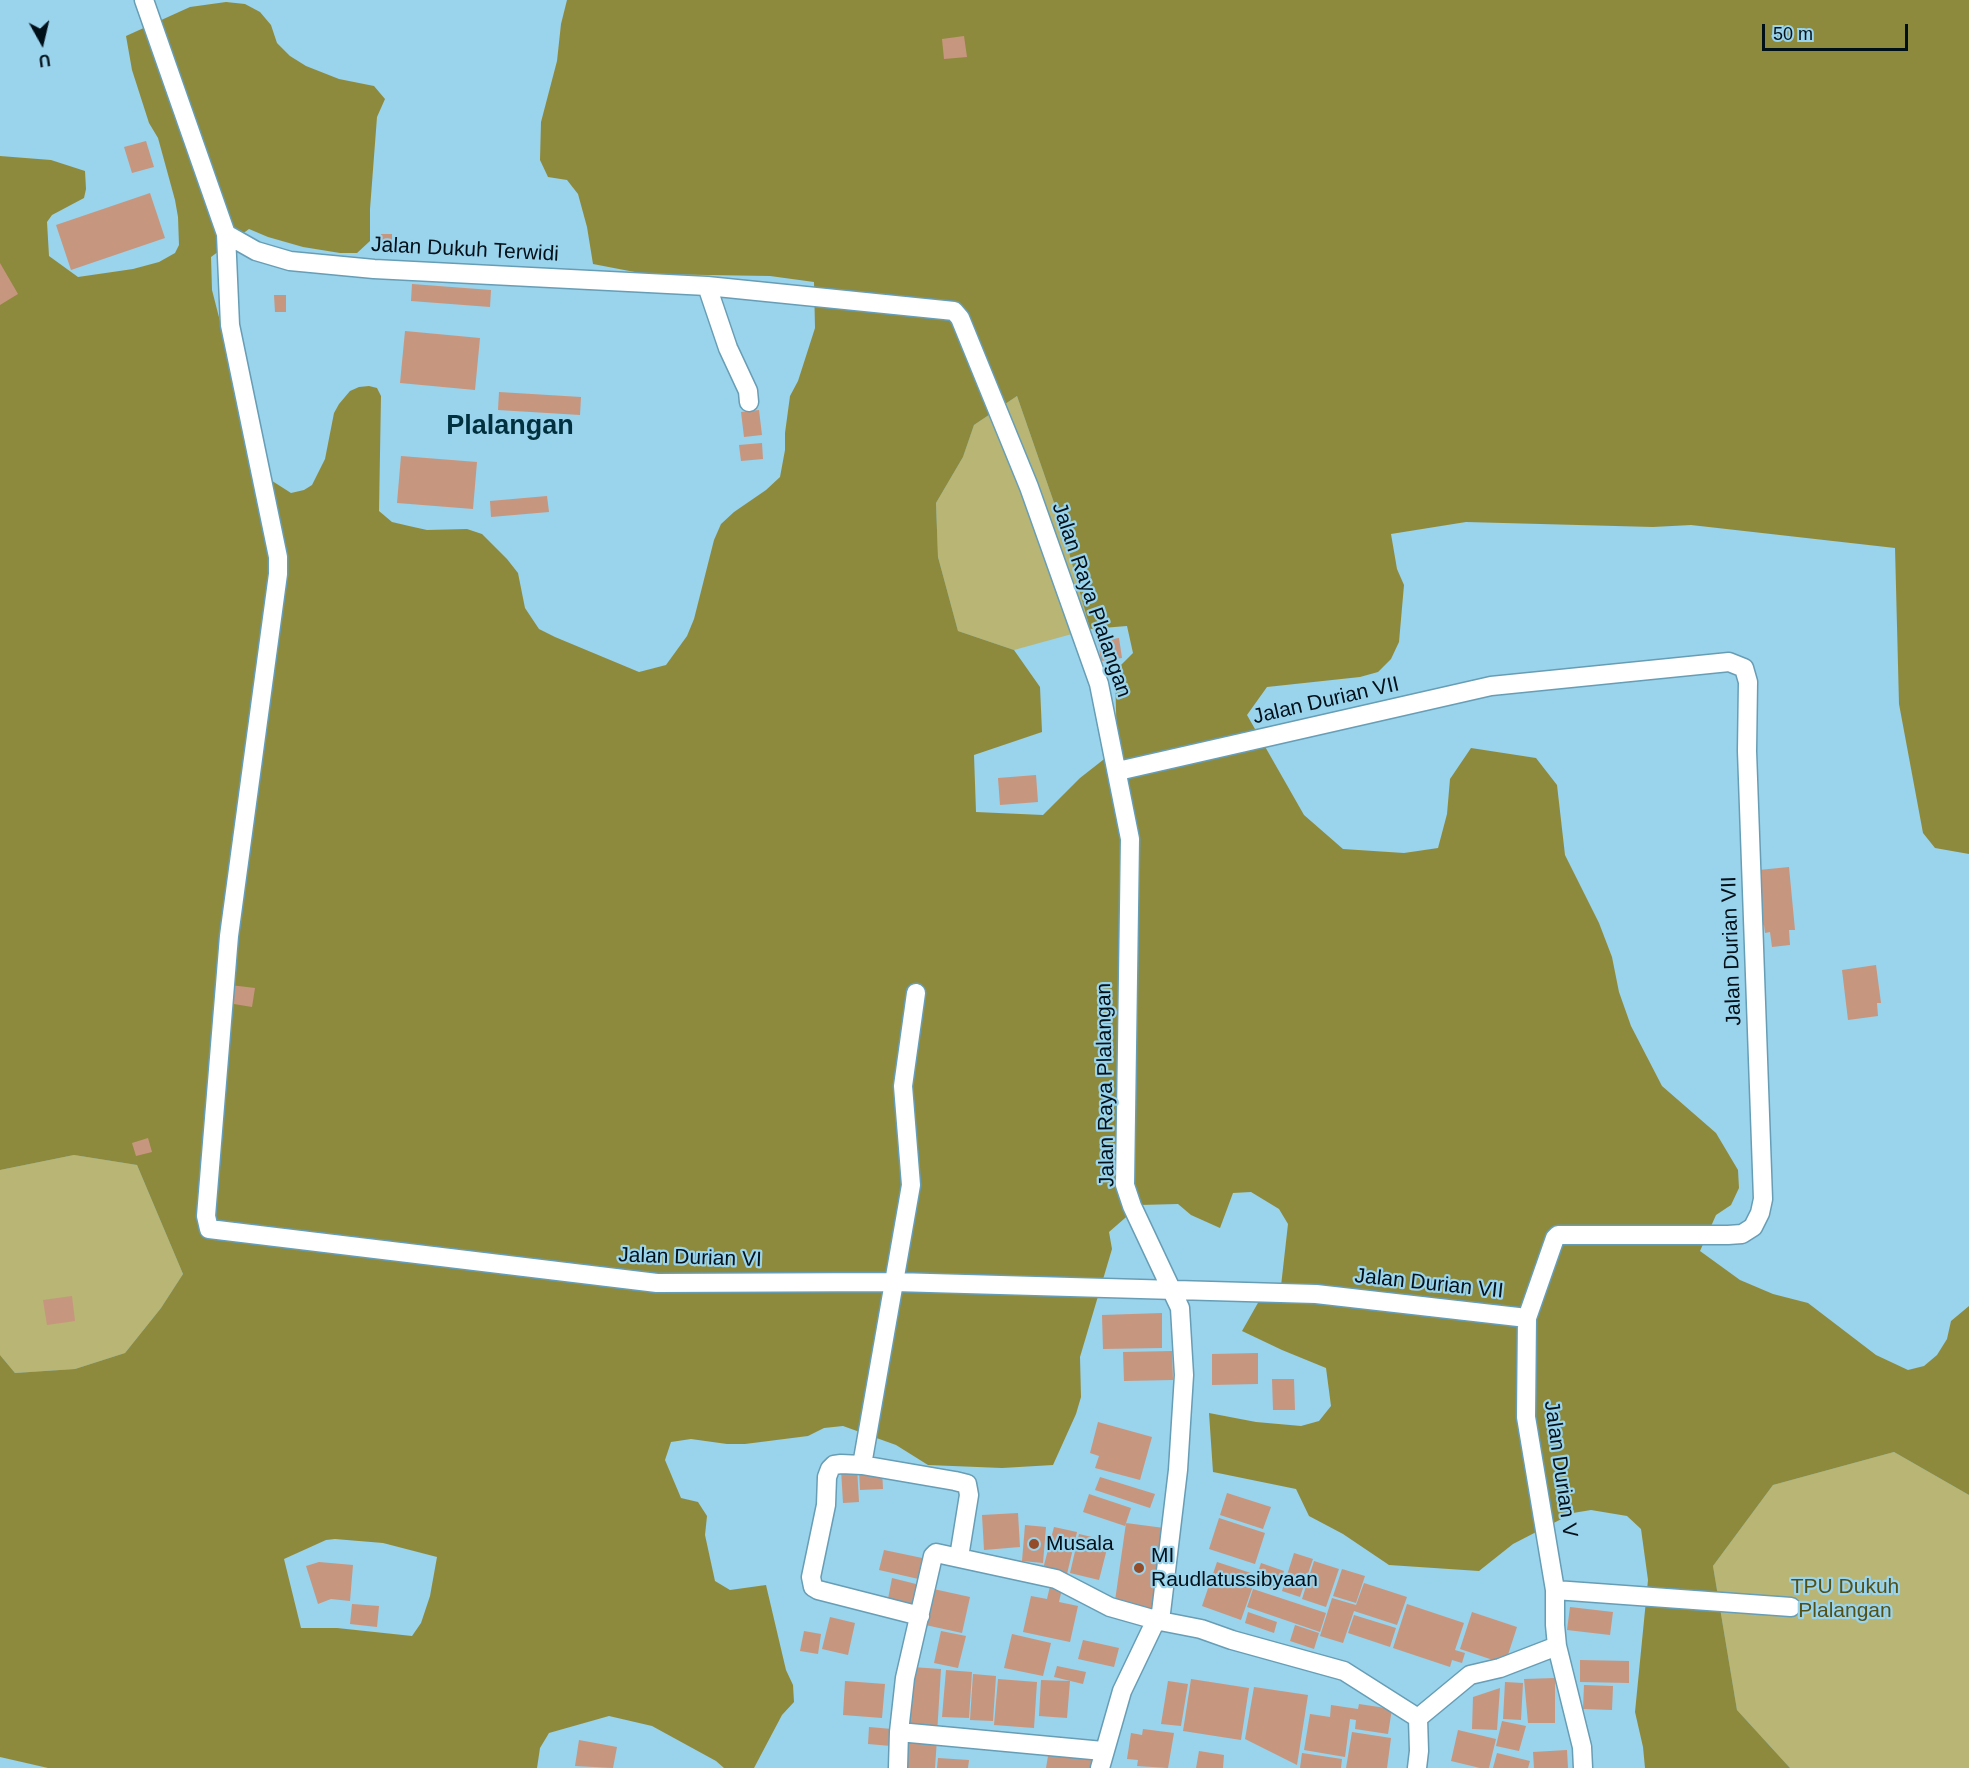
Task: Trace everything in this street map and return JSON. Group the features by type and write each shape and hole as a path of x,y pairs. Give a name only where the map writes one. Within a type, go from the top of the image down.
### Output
{"street":[{"path":"144,0 226,234"},
{"name":"Jalan Dukuh Terwidi","path":"226,234 256,251 290,261 374,268 707,286 954,311"},
{"name":"Jalan Durian VI","path":"226,234 230,326 278,557 277,585 230,936 206,1216 209,1229 657,1283 895,1282 1172,1291"},
{"path":"707,286 728,348 748,391 749,402"},
{"name":"Jalan Raya Plalangan","path":"954,311 960,318 969,339 1029,487 1099,684 1130,839 1125,1185 1132,1206 1180,1308 1184,1374 1178,1470 1158,1621 1122,1691 1102,1760"},
{"name":"Jalan Durian VII","path":"1118,771 1491,686 1729,662 1743,668 1748,681 1747,751 1763,1199 1760,1213 1753,1227 1742,1234 1558,1235 1527,1318 1316,1294 1172,1291"},
{"path":"862,1465 911,1185 903,1086 916,993"},
{"name":"Jalan Durian V","path":"1527,1318 1526,1417 1555,1590 1557,1646 1582,1746 1583,1768"},
{"path":"920,1616 818,1590 811,1583 830,1469 834,1465 841,1464 862,1465 967,1484 969,1495 959,1557"},
{"path":"898,1768 905,1678 933,1556 941,1552 1056,1579 1110,1607 1158,1621 1201,1629 1232,1640 1344,1671 1418,1718"},
{"path":"1555,1590 1791,1607"},
{"path":"1418,1718 1470,1675 1500,1668 1557,1646"},
{"path":"1417,1768 1418,1718"},
{"path":"900,1723 1102,1760"}],"green space":[{"path":"1017,396 1060,520 1090,629 1014,650 958,631 938,557 936,503 963,457 974,425"},
{"path":"74,1155 137,1165 183,1274 161,1308 125,1353 75,1369 15,1373 0,1355 0,1170"},
{"name":"TPU Dukuh Plalangan","path":"1894,1452 1969,1495 1969,1768 1790,1768 1737,1710 1713,1566 1773,1485"}],"shaded area":[{"path":"567,0 1969,0 1969,854 1935,848 1923,833 1899,704 1895,548 1691,525 1653,527 1466,522 1391,534 1397,569 1404,585 1399,642 1391,659 1378,672 1360,677 1267,687 1247,715 1304,815 1343,849 1404,853 1438,848 1447,814 1450,779 1471,748 1536,758 1557,785 1565,855 1599,923 1612,957 1619,992 1631,1026 1662,1086 1716,1133 1738,1170 1739,1188 1731,1205 1716,1215 1700,1251 1740,1280 1773,1294 1808,1303 1876,1355 1908,1370 1924,1366 1937,1355 1947,1339 1951,1321 1969,1306 1969,1495 1894,1452 1773,1485 1713,1566 1737,1710 1790,1768 1645,1768 1635,1712 1648,1580 1641,1529 1627,1516 1591,1510 1573,1513 1513,1544 1479,1571 1389,1565 1343,1534 1309,1516 1296,1489 1213,1472 1209,1413 1256,1422 1301,1426 1319,1421 1331,1406 1326,1368 1242,1331 1263,1294 1281,1286 1288,1224 1279,1209 1251,1192 1233,1193 1220,1228 1191,1215 1178,1204 1140,1205 1109,1232 1112,1249 1080,1357 1081,1397 1076,1414 1053,1465 1002,1468 928,1465 896,1445 843,1426 824,1428 808,1436 745,1444 691,1439 671,1442 665,1460 681,1498 698,1502 707,1516 705,1535 715,1581 730,1590 766,1585 786,1670 793,1685 794,1702 782,1715 754,1768 724,1768 716,1761 652,1726 609,1716 549,1733 540,1748 537,1768 48,1768 0,1757 0,1355 15,1373 75,1369 125,1353 161,1308 183,1274 137,1165 74,1155 0,1170 0,156 51,160 85,171 84,198 52,215 47,222 49,256 78,277 133,269 159,262 175,253 179,245 175,200 158,138 149,123 132,70 126,36 190,7 226,2 245,4 260,12 271,25 277,43 290,56 306,66 339,79 374,86 385,99 377,117 370,209 370,241 357,253 340,253 303,247 249,229 211,257 212,290 232,368 266,477 291,493 304,490 312,485 325,459 334,413 339,404 350,391 359,387 377,388 381,396 379,511 392,522 409,526 427,530 467,529 482,534 518,573 525,608 539,629 639,672 666,665 687,636 694,619 714,540 721,524 780,477 790,396 798,381 815,328 814,282 770,276 645,274 593,264 587,227 578,194 567,180 548,177 540,160 541,122 557,61 561,24","holes":["1017,396 1060,520 1090,629 1127,626 1133,653 1115,671 1117,749 1080,778 1043,815 976,812 974,755 1042,732 1040,687 1014,650 958,631 938,557 936,503 963,457 974,425","326,1540 383,1543 437,1557 430,1596 421,1623 412,1636 337,1628 301,1628 284,1559"]}],"building":[{"path":"964,36 967,57 944,59 942,39"},
{"path":"146,141 154,167 132,173 124,147"},
{"path":"150,193 165,238 71,270 56,225"},
{"path":"381,234 392,234 392,244 381,244"},
{"path":"0,263 18,294 0,305"},
{"path":"412,284 491,290 490,307 411,301"},
{"path":"274,295 286,295 286,312 275,312"},
{"path":"405,331 480,338 475,390 400,383"},
{"path":"499,392 581,397 580,415 498,410"},
{"path":"759,410 762,435 744,437 741,412"},
{"path":"762,443 763,459 741,461 739,445"},
{"path":"401,456 477,462 473,509 397,503"},
{"path":"547,496 549,512 491,517 490,501"},
{"path":"1119,638 1122,658 1101,661 1098,641"},
{"path":"1036,775 1038,802 1000,805 998,778"},
{"path":"1789,867 1795,930 1789,930 1790,945 1772,947 1770,932 1765,933 1764,925 1756,926 1754,907 1762,906 1759,870"},
{"path":"1876,965 1881,1003 1877,1003 1878,1016 1848,1020 1842,970"},
{"path":"230,985 255,988 252,1007 228,1003"},
{"path":"148,1138 152,1152 136,1156 132,1143"},
{"path":"72,1296 75,1321 47,1325 43,1300"},
{"path":"1162,1313 1162,1348 1103,1349 1102,1315"},
{"path":"1172,1351 1173,1380 1124,1381 1123,1352"},
{"path":"1258,1353 1258,1384 1212,1385 1212,1354"},
{"path":"1272,1379 1294,1379 1295,1410 1273,1410"},
{"path":"1098,1422 1152,1437 1140,1480 1095,1468 1099,1456 1090,1453"},
{"path":"857,1467 859,1502 843,1503 841,1469"},
{"path":"882,1469 883,1489 860,1490 859,1470"},
{"path":"1100,1477 1155,1494 1150,1508 1095,1490"},
{"path":"1227,1493 1271,1507 1263,1529 1220,1515"},
{"path":"1089,1494 1131,1508 1125,1526 1083,1512"},
{"path":"1018,1513 1020,1547 984,1550 982,1515"},
{"path":"1219,1518 1265,1533 1255,1564 1209,1549"},
{"name":"MI Raudlatussibyaan","path":"1126,1523 1164,1528 1152,1613 1114,1608"},
{"name":"Musala","path":"1025,1525 1046,1527 1043,1563 1022,1561"},
{"path":"1054,1527 1077,1532 1067,1574 1043,1569"},
{"path":"1079,1534 1109,1541 1099,1580 1070,1573"},
{"path":"884,1550 927,1559 923,1580 879,1570"},
{"path":"1294,1553 1313,1559 1300,1597 1282,1591"},
{"path":"1314,1561 1339,1569 1326,1607 1302,1599"},
{"path":"319,1562 353,1565 350,1601 331,1599 318,1604 306,1566"},
{"path":"1217,1562 1257,1575 1261,1563 1284,1571 1277,1591 1254,1583 1241,1620 1202,1606"},
{"path":"1342,1569 1365,1576 1356,1603 1333,1596"},
{"path":"892,1578 920,1585 915,1605 888,1599"},
{"path":"1364,1583 1407,1597 1397,1625 1354,1611 1343,1643 1320,1636 1332,1598 1356,1605"},
{"path":"1050,1586 1062,1589 1059,1602 1078,1606 1070,1642 1023,1632 1031,1596 1047,1599"},
{"path":"929,1588 970,1597 962,1633 921,1624"},
{"path":"1253,1589 1326,1613 1320,1632 1247,1607"},
{"path":"352,1604 379,1606 377,1627 350,1624"},
{"path":"1407,1604 1464,1623 1455,1650 1465,1653 1462,1663 1452,1660 1450,1667 1393,1648"},
{"path":"1570,1607 1613,1612 1610,1635 1567,1630"},
{"path":"1248,1612 1277,1622 1274,1633 1245,1623"},
{"path":"1472,1612 1517,1627 1505,1664 1460,1649"},
{"path":"1354,1615 1396,1628 1390,1647 1348,1633"},
{"path":"830,1617 855,1623 848,1655 822,1649"},
{"path":"1295,1625 1319,1633 1314,1649 1290,1641"},
{"path":"804,1631 821,1634 818,1654 800,1651"},
{"path":"941,1631 966,1636 958,1668 934,1663"},
{"path":"1012,1634 1051,1643 1043,1676 1004,1668"},
{"path":"1083,1640 1119,1648 1114,1667 1078,1659"},
{"path":"1580,1660 1629,1661 1629,1683 1580,1682"},
{"path":"1057,1666 1086,1672 1083,1684 1054,1677"},
{"path":"912,1667 941,1669 937,1734 908,1732"},
{"path":"946,1670 972,1672 969,1718 942,1717"},
{"path":"973,1674 996,1676 993,1721 970,1720"},
{"path":"1555,1678 1555,1723 1528,1723 1524,1679"},
{"path":"998,1679 1037,1682 1034,1728 994,1725"},
{"path":"1191,1679 1249,1688 1241,1740 1183,1731"},
{"path":"1041,1680 1070,1681 1067,1718 1039,1716"},
{"path":"845,1681 885,1684 882,1718 843,1715"},
{"path":"1168,1681 1188,1684 1181,1726 1161,1724"},
{"path":"1505,1682 1523,1683 1521,1720 1503,1719"},
{"path":"1584,1685 1613,1686 1612,1710 1583,1709"},
{"path":"1254,1687 1308,1695 1297,1765 1245,1739"},
{"path":"1500,1688 1497,1730 1472,1729 1473,1697"},
{"path":"1359,1704 1392,1709 1388,1734 1355,1729 1356,1720 1350,1719 1345,1757 1304,1750 1310,1714 1330,1717 1331,1705 1358,1709"},
{"path":"1502,1721 1526,1726 1519,1751 1496,1746"},
{"path":"869,1727 892,1729 891,1746 868,1744"},
{"path":"1143,1729 1174,1733 1168,1768 1137,1766 1138,1760 1127,1759 1131,1733 1142,1735"},
{"path":"1458,1730 1496,1739 1489,1768 1451,1761"},
{"path":"1352,1732 1391,1738 1387,1768 1346,1768"},
{"path":"907,1736 937,1739 935,1768 904,1768"},
{"path":"579,1740 617,1747 613,1768 575,1766"},
{"path":"1049,1750 1096,1759 1094,1768 1046,1768"},
{"path":"1567,1750 1568,1768 1534,1768 1533,1752"},
{"path":"1199,1751 1224,1755 1223,1768 1196,1768"},
{"path":"1302,1753 1342,1759 1341,1768 1300,1768"},
{"path":"1497,1753 1530,1761 1528,1768 1493,1768"},
{"path":"938,1758 969,1760 968,1768 937,1768"}],"place":[{"name":"Musala","path":"1034,1544"},
{"name":"MI Raudlatussibyaan","path":"1139,1568"}],"district":[{"name":"Plalangan","path":"510,427"}]}
